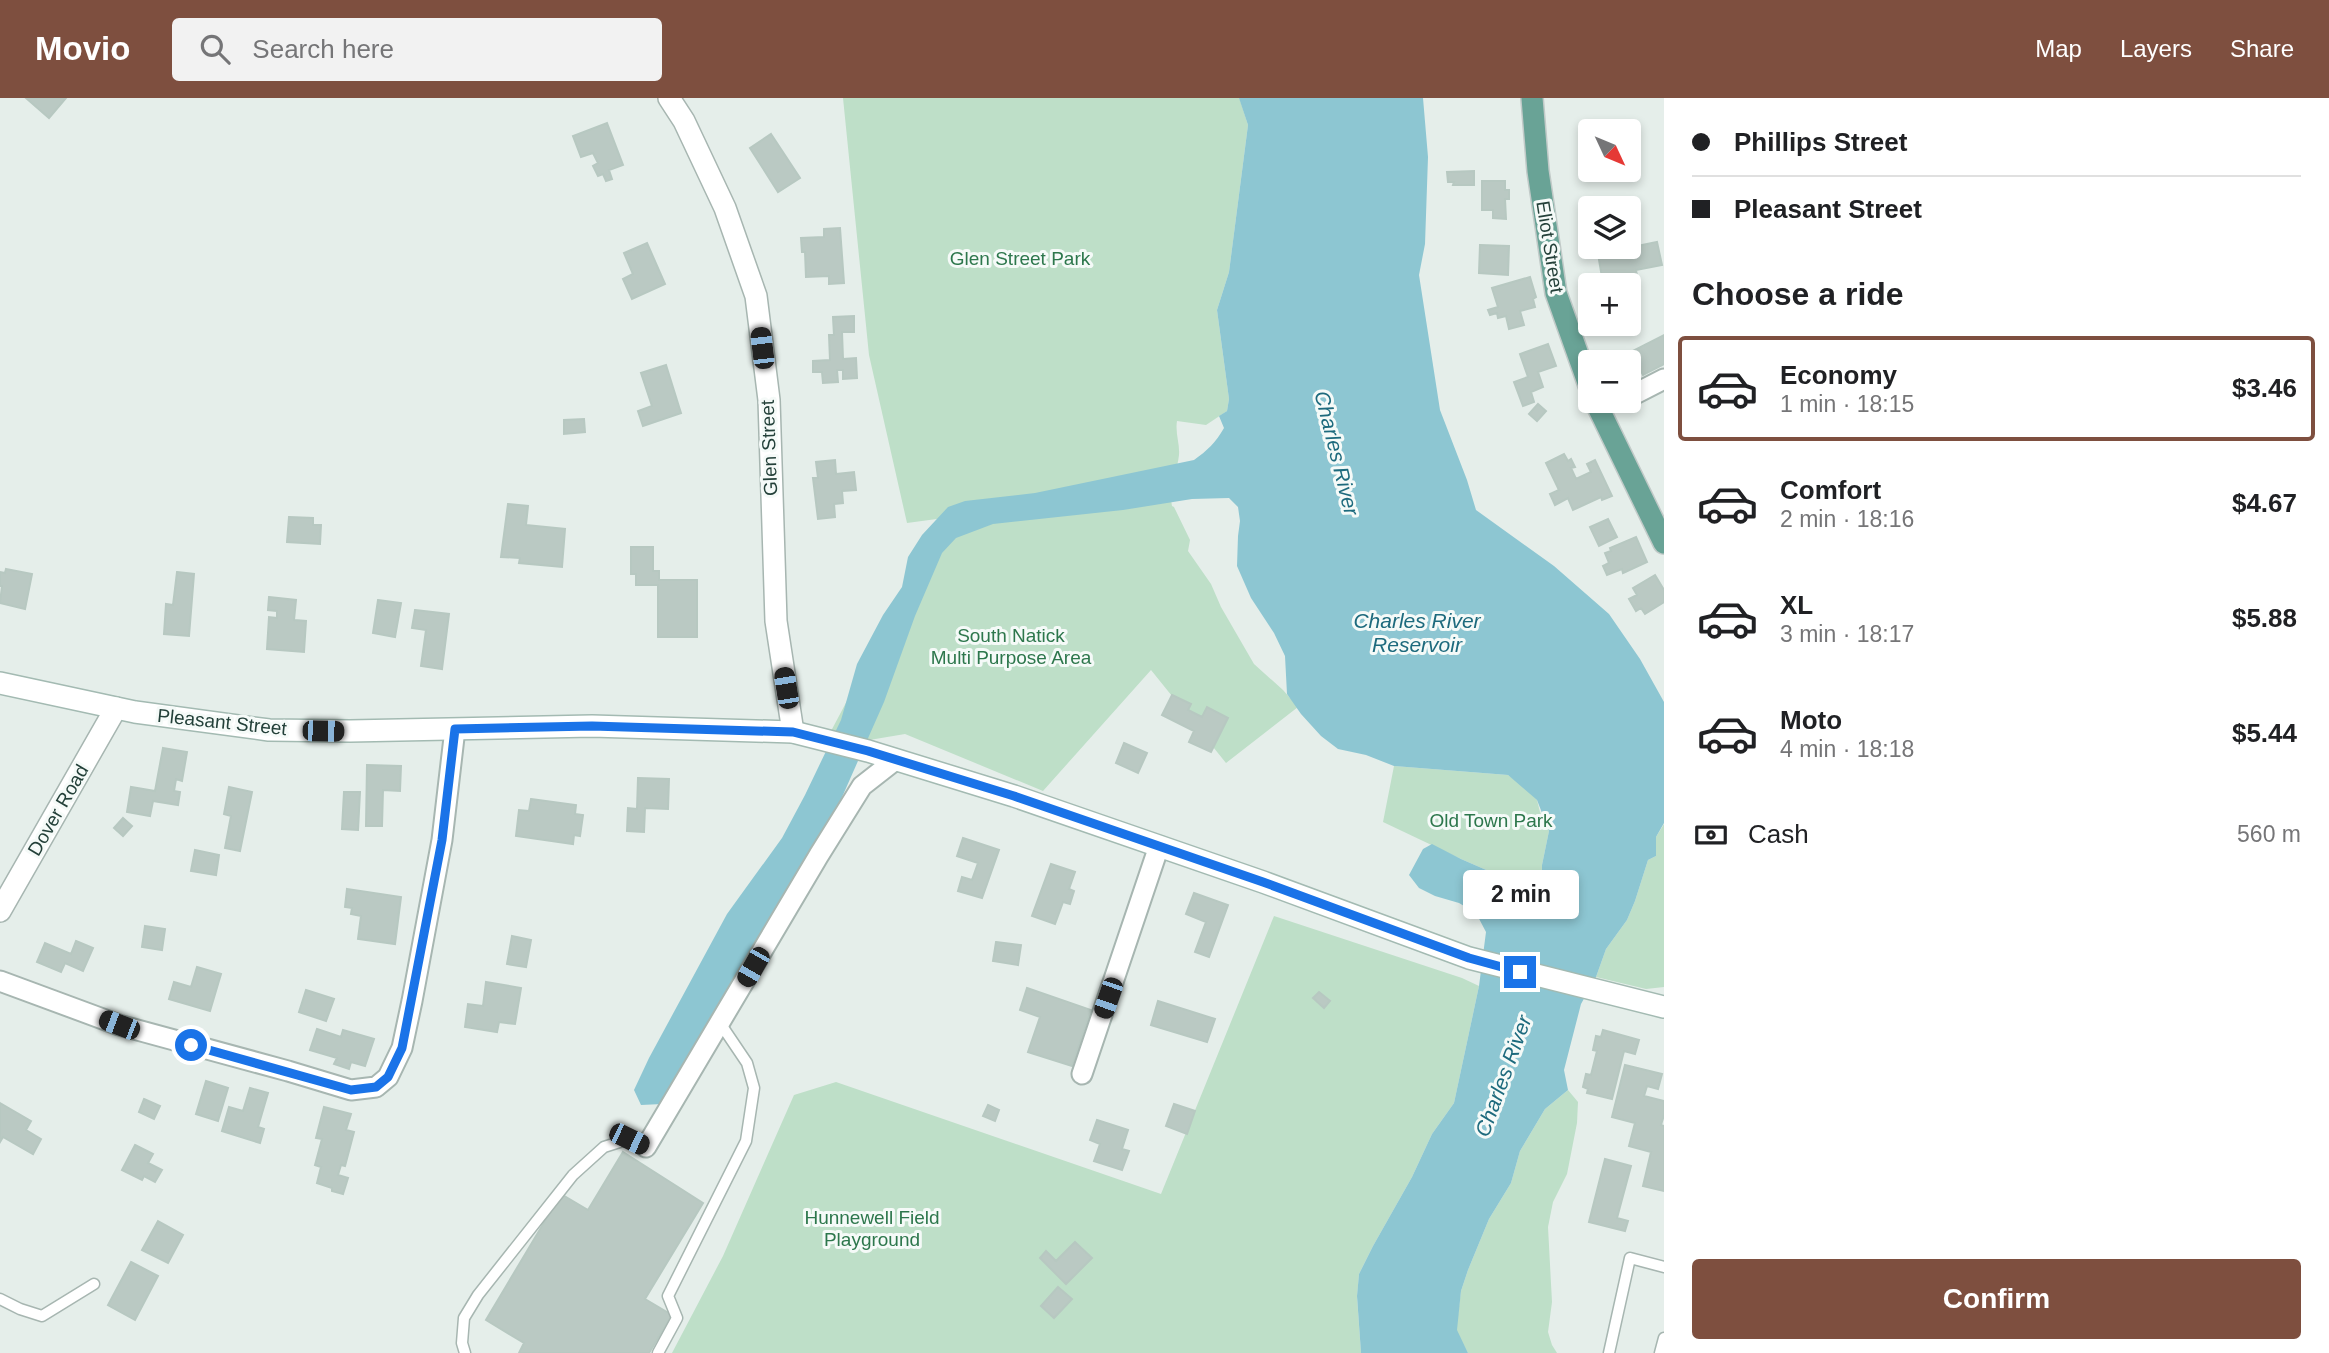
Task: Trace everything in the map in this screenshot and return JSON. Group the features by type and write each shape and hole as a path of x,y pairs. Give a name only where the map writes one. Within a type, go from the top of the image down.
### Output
{"main road":[{"name":"Glen Street","path":"668,98 684,121 725,208 756,296 769,400 776,621 793,732"},
{"name":"Eliot Street","path":"1532,98 1538,171 1556,293 1578,355"},
{"path":"1600,413 1664,543"},
{"name":"Pleasant Street","path":"0,683 116,708 269,730 592,726 793,732 868,751 1014,796 1263,882 1469,958 1664,1007"},
{"name":"Dover Road","path":"0,911 116,708"}],"street":[{"path":"1641,391 1664,379"},
{"path":"0,981 119,1025 288,1070 351,1090 376,1087 388,1077 402,1048 442,840 455,729"},
{"path":"646,1147 862,786 894,761"},
{"path":"1082,1074 1159,846"}],"lane":[{"path":"658,1353 677,1318 668,1296 746,1141 754,1088 747,1063 720,1023"},
{"path":"465,1353 462,1343 464,1318 478,1295 573,1175 604,1147 629,1139 646,1147"},
{"path":"1609,1353 1629,1258 1664,1267"},
{"path":"0,1299 42,1316 94,1284"},
{"path":"1660,1353 1664,1338"}],"green space":[{"path":"843,98 1239,98 1248,125 1229,272 1217,310 1229,399 1227,411 1206,425 1177,421 1179,455 1171,499 1190,540 1188,551 1211,584 1254,664 1298,707 1226,763 1151,670 1043,791 905,734 822,748 944,518 907,523 869,355"},
{"name":"Old Town Park","path":"1394,766 1508,775 1527,789 1537,800 1549,831 1542,865 1543,884 1528,888 1383,822"},
{"path":"1664,824 1664,987 1646,989 1596,977 1606,949 1627,920 1648,860 1656,856 1656,837"},
{"name":"Hunnewell Field Playground","path":"1274,916 1479,986 1454,1103 1432,1134 1412,1177 1359,1274 1357,1297 1361,1353 672,1353 723,1256 794,1095 836,1082 1161,1194"},
{"path":"1568,1090 1578,1102 1577,1123 1567,1174 1553,1202 1548,1227 1552,1302 1548,1332 1557,1353 1468,1353 1456,1330 1461,1291 1468,1270 1489,1219 1511,1183 1520,1151 1545,1109"}],"water":[{"name":"Charles River Reservoir","path":"1239,98 1423,98 1428,157 1425,244 1419,275 1440,410 1476,510 1554,566 1609,614 1640,659 1664,702 1664,823 1656,837 1656,856 1648,860 1627,920 1606,949 1596,977 1581,1004 1564,1070 1568,1090 1545,1109 1520,1151 1511,1183 1489,1219 1468,1270 1461,1291 1457,1330 1468,1353 1361,1353 1357,1296 1359,1274 1412,1177 1432,1134 1454,1103 1479,986 1486,932 1476,913 1459,903 1419,888 1409,875 1423,849 1432,844 1528,888 1542,884 1542,865 1549,831 1537,800 1508,775 1394,766 1366,755 1338,749 1321,736 1287,694 1285,656 1274,633 1251,598 1237,566 1240,521 1238,507 1229,498 1192,499 1123,510 993,524 956,538 942,553 915,616 884,702 824,838 662,1104 641,1105 634,1090 727,914 782,838 805,795 841,720 857,664 883,615 902,587 908,557 922,535 948,507 965,501 1035,493 1194,460 1211,446 1221,433 1224,428 1219,416 1227,411 1229,399 1217,310 1229,272 1248,125"}],"building":[{"path":"26,98 66,98 49,118"},
{"path":"607,123 623,165 609,170 612,179 606,181 603,174 598,176 593,166 598,163 593,153 581,157 573,136"},
{"path":"771,134 800,178 778,192 750,148"},
{"path":"1474,171 1474,185 1453,185 1454,182 1448,182 1447,172"},
{"path":"1482,181 1505,181 1505,190 1509,190 1509,199 1505,199 1506,219 1493,218 1493,210 1482,210"},
{"path":"840,228 844,283 829,284 829,276 806,277 805,252 802,252 801,238 824,237 824,229"},
{"path":"1657,242 1662,265 1636,270 1636,273 1601,273 1599,259 1641,259 1641,245"},
{"path":"647,243 665,284 632,299 623,279 633,274 624,253"},
{"path":"1480,245 1509,246 1508,275 1479,273"},
{"path":"1530,277 1536,297 1533,299 1535,307 1520,311 1524,325 1509,329 1506,316 1498,318 1497,313 1490,315 1488,310 1498,307 1492,288"},
{"path":"854,316 854,332 842,332 843,359 856,358 857,378 843,379 843,370 837,370 838,382 823,383 822,372 813,372 813,361 830,360 829,335 834,335 833,317"},
{"path":"1664,335 1664,364 1643,375 1641,350 1635,350"},
{"path":"1548,344 1556,366 1538,372 1543,387 1531,392 1534,402 1523,406 1514,382 1528,377 1520,354"},
{"path":"666,365 681,413 643,426 638,411 652,406 641,373"},
{"path":"1538,404 1546,411 1537,421 1529,414"},
{"path":"584,419 585,432 564,434 564,420"},
{"path":"1564,454 1568,461 1571,459 1575,467 1571,468 1576,479 1591,472 1587,464 1595,460 1612,496 1602,500 1601,497 1573,510 1568,498 1555,505 1550,494 1559,490 1546,463"},
{"path":"835,460 836,474 854,472 856,490 842,491 843,503 834,504 835,517 818,519 813,478 818,478 816,462"},
{"path":"508,504 528,506 526,525 565,529 562,567 519,563 520,558 501,557"},
{"path":"289,517 313,518 313,525 321,525 320,544 287,542"},
{"path":"1608,519 1617,537 1599,546 1590,527"},
{"path":"1636,537 1647,562 1623,573 1622,569 1607,575 1603,566 1609,563 1605,553 1611,551 1610,548"},
{"path":"631,547 653,547 653,571 659,571 659,580 697,580 697,637 658,637 658,585 636,585 636,574 631,574"},
{"path":"6,569 32,574 25,609 0,603 0,572 5,573"},
{"path":"177,572 194,574 189,636 164,634 166,604 173,605"},
{"path":"1655,575 1664,590 1664,602 1645,614 1641,608 1636,611 1629,599 1637,595 1633,588"},
{"path":"269,597 296,600 294,620 306,621 304,652 267,649 269,617 277,618 277,611 268,610"},
{"path":"378,600 401,603 395,637 373,633"},
{"path":"415,610 449,614 442,669 421,666 426,630 412,628"},
{"path":"1172,695 1191,704 1188,710 1202,717 1207,707 1228,718 1211,752 1189,742 1194,731 1162,715"},
{"path":"1124,743 1147,753 1138,773 1116,763"},
{"path":"163,748 187,752 182,781 176,779 174,791 180,792 178,805 153,801 150,816 127,812 131,787 155,791"},
{"path":"367,765 401,766 400,791 383,790 382,826 366,826"},
{"path":"638,778 669,779 668,809 645,808 644,832 627,831 628,808 637,809"},
{"path":"229,787 252,792 240,851 225,848 231,816 224,814"},
{"path":"344,792 360,792 358,830 342,829"},
{"path":"531,799 576,805 575,814 583,815 580,836 574,835 573,844 516,836 519,810 529,811"},
{"path":"123,818 132,826 123,836 114,828"},
{"path":"963,838 999,850 982,898 958,891 962,877 972,880 978,863 957,856"},
{"path":"195,850 219,855 216,875 191,871"},
{"path":"1051,864 1075,872 1069,889 1074,891 1070,904 1063,902 1055,924 1032,916"},
{"path":"347,889 401,897 395,944 358,939 361,916 351,914 352,908 345,907"},
{"path":"1194,893 1228,905 1209,957 1195,952 1206,922 1186,914"},
{"path":"145,926 165,929 162,950 142,947"},
{"path":"512,936 531,940 526,967 507,964"},
{"path":"76,941 93,948 83,971 65,963 61,972 37,962 45,943 71,954"},
{"path":"996,942 1021,945 1018,965 993,961"},
{"path":"197,967 221,974 210,1011 169,999 174,982 191,987"},
{"path":"486,982 521,988 515,1024 499,1022 497,1032 465,1027 468,1004 483,1006"},
{"path":"1027,988 1091,1010 1072,1066 1028,1052 1040,1017 1020,1010"},
{"path":"306,990 334,999 326,1021 299,1012"},
{"path":"1319,992 1330,1001 1324,1008 1313,998"},
{"path":"1158,1001 1215,1019 1207,1042 1151,1025"},
{"path":"317,1029 341,1037 343,1030 374,1039 365,1066 351,1062 349,1069 334,1064 337,1058 310,1050"},
{"path":"1603,1030 1639,1040 1635,1054 1624,1051 1612,1099 1587,1093 1588,1089 1583,1087 1586,1074 1591,1075 1597,1051 1593,1050 1596,1036 1601,1037"},
{"path":"1625,1065 1662,1074 1658,1089 1647,1086 1644,1096 1664,1101 1661,1125 1664,1126 1664,1191 1643,1186 1651,1152 1629,1146 1635,1123 1612,1117"},
{"path":"206,1081 228,1088 218,1121 196,1114"},
{"path":"250,1088 268,1093 258,1127 264,1129 260,1143 222,1131 229,1107 243,1111"},
{"path":"144,1099 160,1106 154,1119 139,1112"},
{"path":"0,1103 31,1121 26,1130 41,1139 33,1154 3,1137 0,1142"},
{"path":"1174,1104 1195,1111 1187,1134 1166,1126"},
{"path":"988,1105 999,1110 995,1121 983,1116"},
{"path":"324,1107 351,1114 346,1130 354,1132 345,1166 341,1165 338,1175 348,1178 343,1194 317,1183 321,1167 315,1165 322,1139 316,1138"},
{"path":"1097,1120 1128,1130 1122,1149 1129,1151 1122,1170 1094,1161 1100,1144 1090,1140"},
{"path":"135,1145 153,1154 148,1163 162,1170 155,1182 144,1176 142,1180 122,1170"},
{"path":"623,1152 703,1203 645,1299 672,1315 649,1353 519,1353 524,1343 486,1320 561,1194 588,1210"},
{"path":"1605,1159 1631,1166 1617,1218 1628,1221 1625,1231 1589,1222"},
{"path":"158,1221 183,1235 168,1263 142,1250"},
{"path":"1075,1242 1092,1258 1066,1284 1040,1258 1046,1251 1056,1261"},
{"path":"131,1262 158,1276 135,1320 108,1305"},
{"path":"1058,1287 1072,1299 1054,1318 1041,1306"}],"route":[{"path":"191,1045 288,1070 351,1090 376,1087 388,1077 402,1048 412,1001 442,840 455,729 592,726 793,732 868,751 1014,796 1263,882 1469,958 1520,972"}],"park label":[{"name":"Glen Street Park","path":"1020,258"},
{"name":"South Natick Multi Purpose Area","path":"1011,646"}],"water label":[{"name":"Charles River","path":"1337,453"},
{"name":"Charles River","path":"1503,1076"}]}
